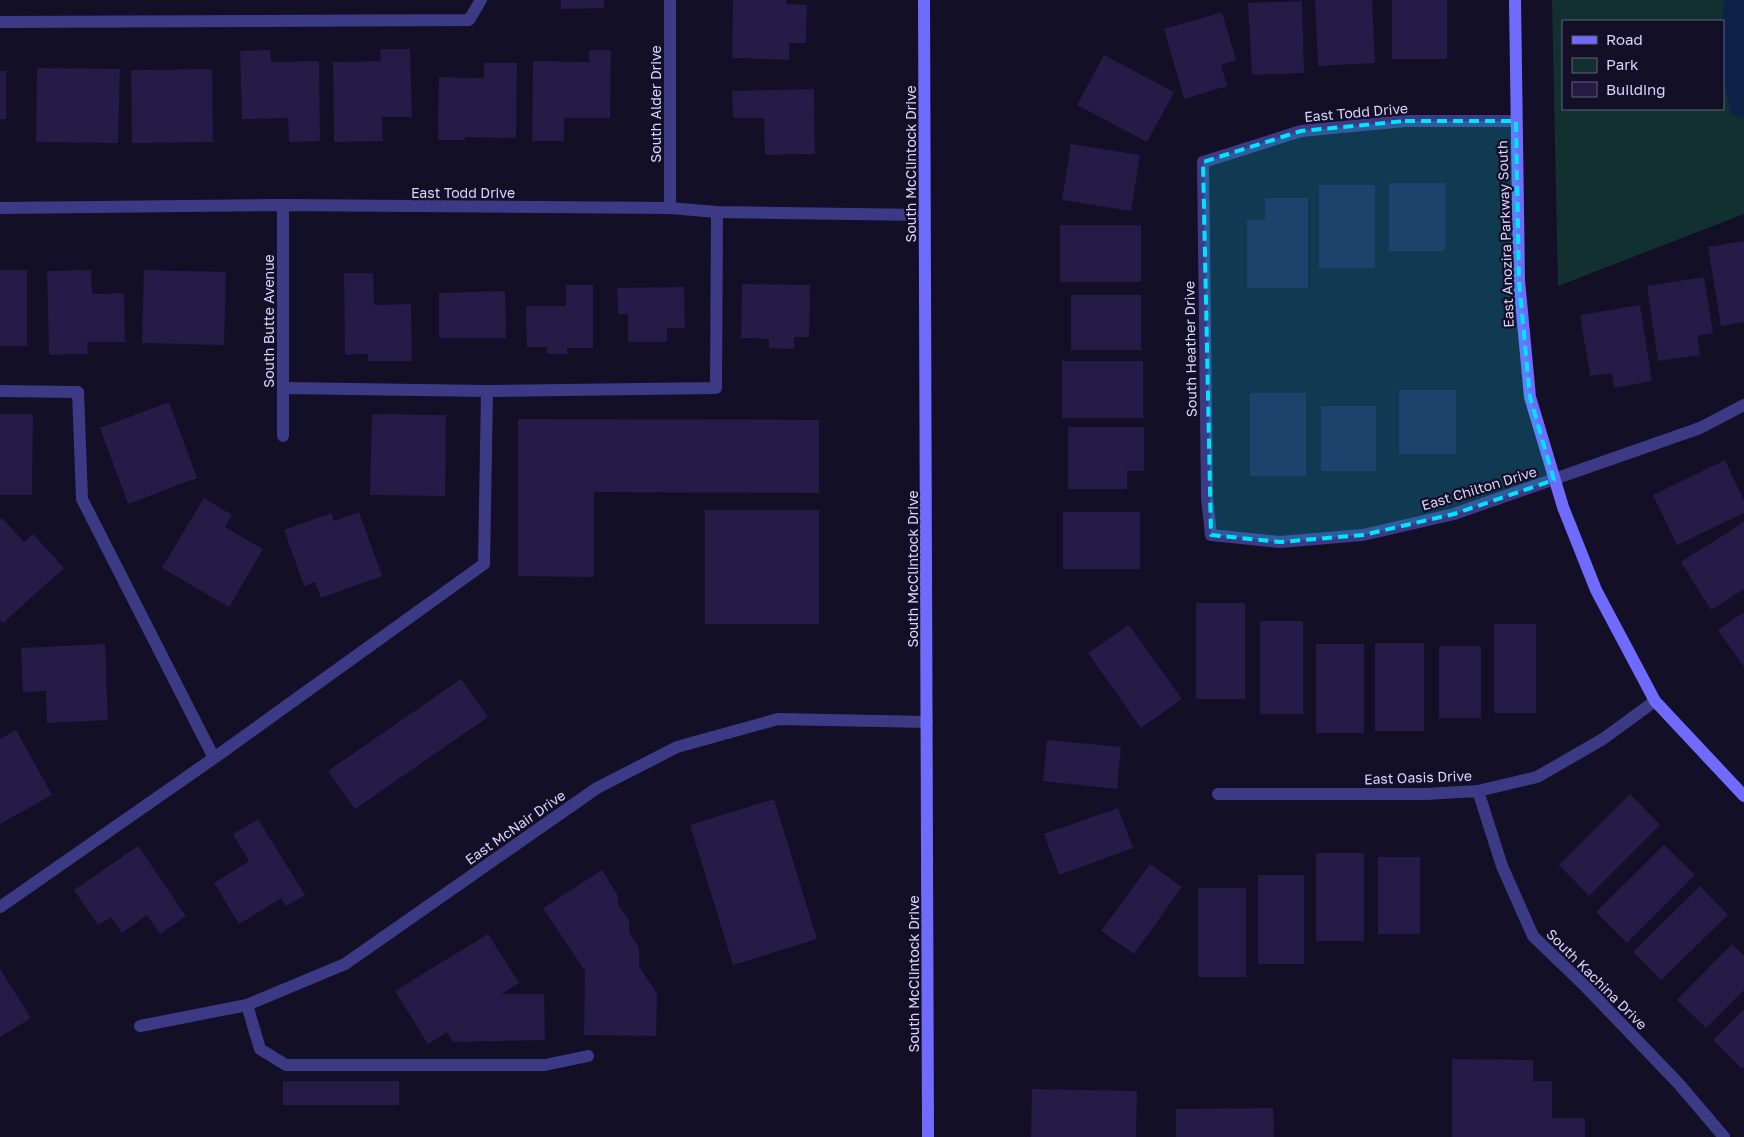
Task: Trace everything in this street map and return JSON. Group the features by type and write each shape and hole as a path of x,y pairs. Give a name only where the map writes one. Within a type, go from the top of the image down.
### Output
{"main road":[{"name":"South McClintock Drive","path":"924,0 928,1137"},
{"name":"East Anozira Parkway South","path":"1515,0 1519,280 1530,397 1563,507 1596,590 1655,701 1744,796"}],"street":[{"path":"0,22 469,20 481,0"},
{"name":"South Alder Drive","path":"670,0 670,208"},
{"name":"East Todd Drive","path":"1204,162 1301,131 1405,121 1516,121"},
{"name":"South Heather Drive","path":"1204,162 1207,498 1211,535"},
{"name":"East Todd Drive","path":"0,208 283,205 670,208 718,212 925,215"},
{"name":"South Butte Avenue","path":"283,205 283,436"},
{"path":"283,388 487,391 716,388 718,212"},
{"path":"0,391 78,392 82,499 214,758"},
{"path":"0,907 214,758 484,564 487,391"},
{"name":"East Chilton Drive","path":"1211,535 1280,542 1364,535 1454,514 1700,428 1744,405"},
{"name":"East Oasis Drive","path":"1218,794 1426,794 1478,791 1537,777 1603,739 1655,701"},
{"name":"East McNair Drive","path":"140,1026 247,1005 344,964 598,788 678,747 778,719 927,722"},
{"name":"South Kachina Drive","path":"1478,791 1502,866 1533,936 1586,987 1679,1084 1724,1137"},
{"path":"247,1005 260,1049 286,1065 545,1064 588,1056"}],"highlighted area":[{"path":"1405,121 1516,121 1519,280 1530,397 1554,480 1454,514 1363,535 1280,542 1211,535 1203,162 1301,131"}],"green space":[{"path":"1552,0 1744,0 1744,214 1558,286"}],"water":[{"path":"1724,0 1744,0 1744,118 1731,114 1724,82 1724,20 1722,20"}],"building":[{"path":"561,0 604,0 604,8 561,9"},
{"path":"733,0 786,0 786,4 807,5 806,43 789,43 789,60 732,58"},
{"path":"1315,0 1372,0 1375,63 1318,66"},
{"path":"1392,0 1447,0 1447,59 1392,59"},
{"path":"1302,1 1304,73 1252,75 1248,3"},
{"path":"1222,12 1236,60 1221,65 1227,86 1184,99 1164,29"},
{"path":"380,49 410,49 412,117 382,117 383,141 334,142 333,62 381,61"},
{"path":"270,50 271,62 319,61 320,141 289,142 288,118 242,119 240,51"},
{"path":"589,50 611,50 610,118 564,118 564,141 532,141 533,61 589,62"},
{"path":"1104,55 1174,92 1147,142 1077,105"},
{"path":"484,63 517,63 516,138 465,137 465,140 438,140 439,77 484,78"},
{"path":"37,68 120,69 118,143 36,142"},
{"path":"212,69 213,142 132,143 131,70"},
{"path":"0,71 6,71 6,119 0,119"},
{"path":"814,89 815,154 765,155 764,118 733,118 732,91"},
{"path":"1071,144 1140,155 1131,211 1062,200"},
{"path":"1389,183 1445,183 1445,251 1389,251"},
{"path":"1319,185 1375,185 1375,268 1319,268"},
{"path":"1265,198 1308,198 1308,288 1247,288 1247,220 1265,220"},
{"path":"1060,225 1141,225 1141,282 1060,282"},
{"path":"1744,241 1744,322 1721,326 1708,247"},
{"path":"0,270 27,270 27,346 0,346"},
{"path":"91,270 92,294 124,293 125,342 87,342 88,354 49,355 47,271"},
{"path":"144,270 226,272 224,345 142,343"},
{"path":"344,273 373,273 374,305 411,304 412,361 368,361 368,354 345,355"},
{"path":"1704,277 1713,333 1697,336 1700,355 1658,361 1647,286"},
{"path":"742,284 810,285 809,337 794,337 794,349 769,348 769,339 741,338"},
{"path":"566,285 593,285 593,348 567,348 567,354 547,354 547,347 527,347 526,306 566,306"},
{"path":"684,287 685,328 667,328 667,342 628,342 628,314 618,314 617,288"},
{"path":"505,291 506,338 439,338 439,293"},
{"path":"1071,295 1141,295 1141,350 1071,350"},
{"path":"1640,305 1652,381 1614,388 1612,373 1590,376 1580,315"},
{"path":"1062,361 1143,361 1143,418 1062,418"},
{"path":"1399,390 1456,390 1456,454 1399,454"},
{"path":"1250,393 1306,393 1306,476 1250,476"},
{"path":"169,402 197,478 128,504 100,428"},
{"path":"1321,406 1376,406 1376,471 1321,471"},
{"path":"0,414 33,414 32,495 0,495"},
{"path":"372,414 446,415 445,496 370,495"},
{"path":"518,419 819,420 819,493 594,492 594,577 518,576"},
{"path":"1068,427 1144,427 1144,471 1127,471 1127,489 1068,489"},
{"path":"1725,460 1744,501 1744,513 1677,545 1653,495"},
{"path":"204,498 232,515 225,527 263,549 229,607 162,568"},
{"path":"705,510 819,510 819,624 705,624"},
{"path":"359,512 382,576 321,598 315,582 304,586 284,530 331,513 334,521"},
{"path":"1063,512 1140,512 1140,569 1063,569"},
{"path":"2,518 24,542 33,534 64,568 3,623 0,620 0,520"},
{"path":"1744,522 1744,589 1711,610 1681,562"},
{"path":"1196,603 1245,603 1245,699 1196,699"},
{"path":"1744,612 1744,667 1718,630"},
{"path":"1260,621 1303,621 1303,714 1260,714"},
{"path":"1494,624 1536,624 1536,713 1494,713"},
{"path":"1129,625 1182,699 1141,728 1088,653"},
{"path":"1375,643 1424,643 1424,731 1375,731"},
{"path":"105,644 108,720 47,723 46,691 23,692 21,648"},
{"path":"1316,644 1364,644 1364,733 1316,733"},
{"path":"1439,646 1481,646 1481,718 1439,718"},
{"path":"461,679 488,717 355,809 328,771"},
{"path":"16,730 52,795 0,824 0,739"},
{"path":"1047,740 1121,747 1117,789 1043,781"},
{"path":"1630,794 1660,825 1589,896 1559,865"},
{"path":"774,799 817,939 733,965 690,825"},
{"path":"1118,808 1133,848 1059,875 1044,834"},
{"path":"258,819 305,895 286,906 281,898 239,924 214,883 249,861 233,834"},
{"path":"1664,845 1695,875 1627,943 1596,912"},
{"path":"138,846 186,916 160,934 147,915 122,933 111,917 98,925 74,890"},
{"path":"1316,853 1364,853 1364,941 1316,941"},
{"path":"1378,857 1420,857 1420,934 1378,934"},
{"path":"1150,864 1182,887 1134,954 1101,931"},
{"path":"602,870 618,896 618,904 629,921 629,932 639,948 639,966 657,994 656,1036 584,1035 585,971 543,908"},
{"path":"1258,875 1304,875 1304,964 1258,964"},
{"path":"1700,886 1728,915 1661,980 1633,952"},
{"path":"1198,888 1246,888 1246,977 1198,977"},
{"path":"488,934 519,983 501,994 544,994 545,1040 453,1042 447,1032 428,1044 395,991"},
{"path":"1732,944 1744,956 1744,990 1706,1028 1677,1000"},
{"path":"0,969 31,1018 0,1037"},
{"path":"1744,1009 1744,1067 1742,1069 1713,1040"},
{"path":"1452,1059 1533,1060 1533,1081 1552,1081 1552,1118 1585,1118 1585,1137 1452,1137"},
{"path":"283,1081 399,1081 399,1105 283,1105"},
{"path":"1032,1089 1137,1091 1136,1137 1031,1137"},
{"path":"1273,1108 1274,1137 1176,1137 1176,1109"}]}
